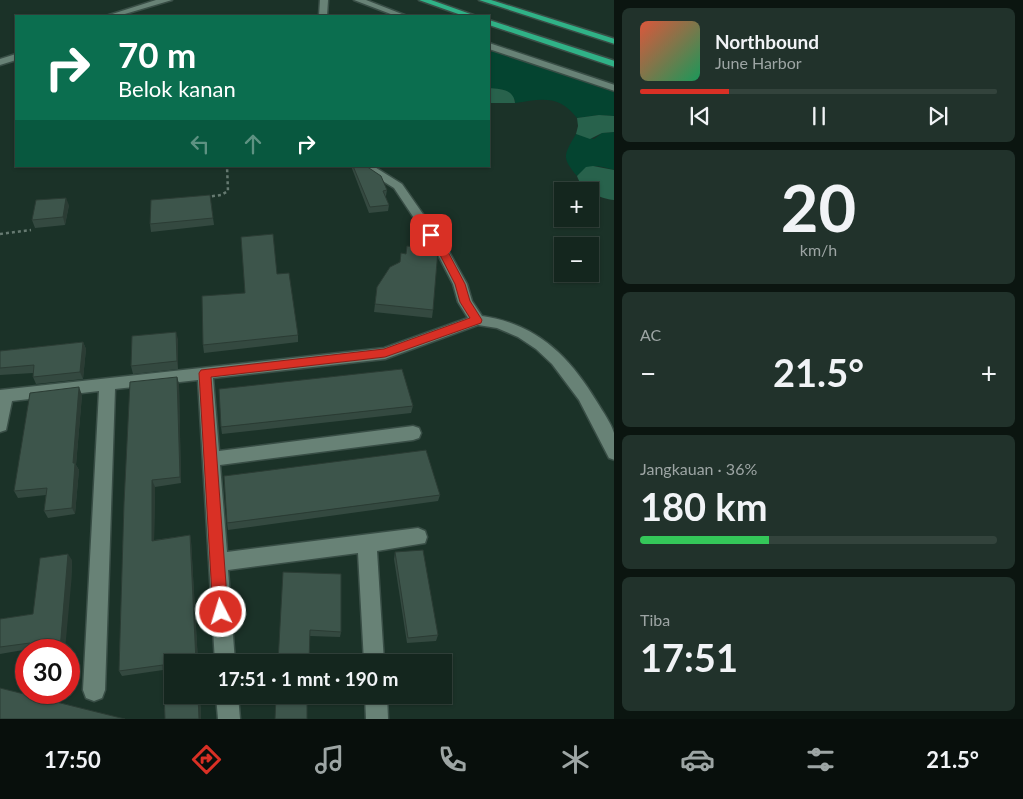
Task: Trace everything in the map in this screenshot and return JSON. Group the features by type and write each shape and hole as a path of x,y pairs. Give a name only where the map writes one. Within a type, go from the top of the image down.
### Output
{"highway":[{"path":"423,0 469,15"},
{"path":"483,0 614,42"},
{"path":"490,22 614,64"}],"street":[{"path":"113,15 144,5 168,0"},
{"path":"323,15 324,0"},
{"path":"358,0 400,15"},
{"path":"490,46 614,88"},
{"path":"0,62 15,57"},
{"path":"366,167 386,177 398,186 442,250 460,284 465,302 477,320"},
{"path":"0,425 3,396 385,353 477,320 505,325 533,339 555,358 581,389 602,422 614,453"},
{"path":"205,373 223,654"},
{"path":"94,690 107,384"},
{"path":"210,459 413,432"},
{"path":"217,562 418,537"},
{"path":"367,543 374,654"},
{"path":"228,704 229,719"},
{"path":"376,704 377,719"}],"path":[{"path":"202,197 221,195 228,191 227,167"},
{"path":"0,234 32,230"}],"green space":[{"path":"494,50 614,92 614,116 599,115 577,118 563,105 549,100 515,103 515,100 504,90 490,88 490,53"},
{"path":"490,88 502,89 509,92 514,98 515,103 490,103"},
{"path":"599,115 614,116 614,132 602,133 590,139 576,134 577,118"},
{"path":"614,132 614,170 594,166 577,176 566,160 567,152 576,134 594,139 602,133"},
{"path":"593,166 614,170 614,200 599,196 599,182 580,182 577,176 586,167"}],"building":[{"path":"353,167 368,167 381,176 387,190 383,191 389,205 370,207"},
{"path":"210,195 213,218 150,224 151,200"},
{"path":"66,198 63,217 32,220 36,200"},
{"path":"273,234 277,274 289,273 298,335 203,345 202,296 245,293 241,237"},
{"path":"407,246 438,250 433,310 375,304 377,287 390,267 400,262 401,253 406,254"},
{"path":"176,332 177,361 131,366 132,336"},
{"path":"83,342 80,372 33,377 34,365 0,368 0,351"},
{"path":"402,369 413,406 221,427 219,389"},
{"path":"177,377 180,477 152,480 152,541 190,535 196,654 164,654 164,692 163,665 119,671 130,382"},
{"path":"79,387 73,463 75,463 72,508 44,511 47,488 14,491 30,393"},
{"path":"426,450 440,495 227,523 224,476"},
{"path":"423,550 438,635 408,638 395,552"},
{"path":"68,554 61,639 15,639 15,645 0,647 0,619 33,614 40,558"},
{"path":"283,572 341,574 341,632 310,630 309,654 278,654"},
{"path":"0,688 15,692 15,704 65,704 125,719 0,719"},
{"path":"164,704 198,704 199,719 165,719"},
{"path":"276,704 307,704 307,719 275,719"}],"route":[{"path":"221,612 205,373 385,353 477,320 465,302 460,284 442,250 431,235"}]}
